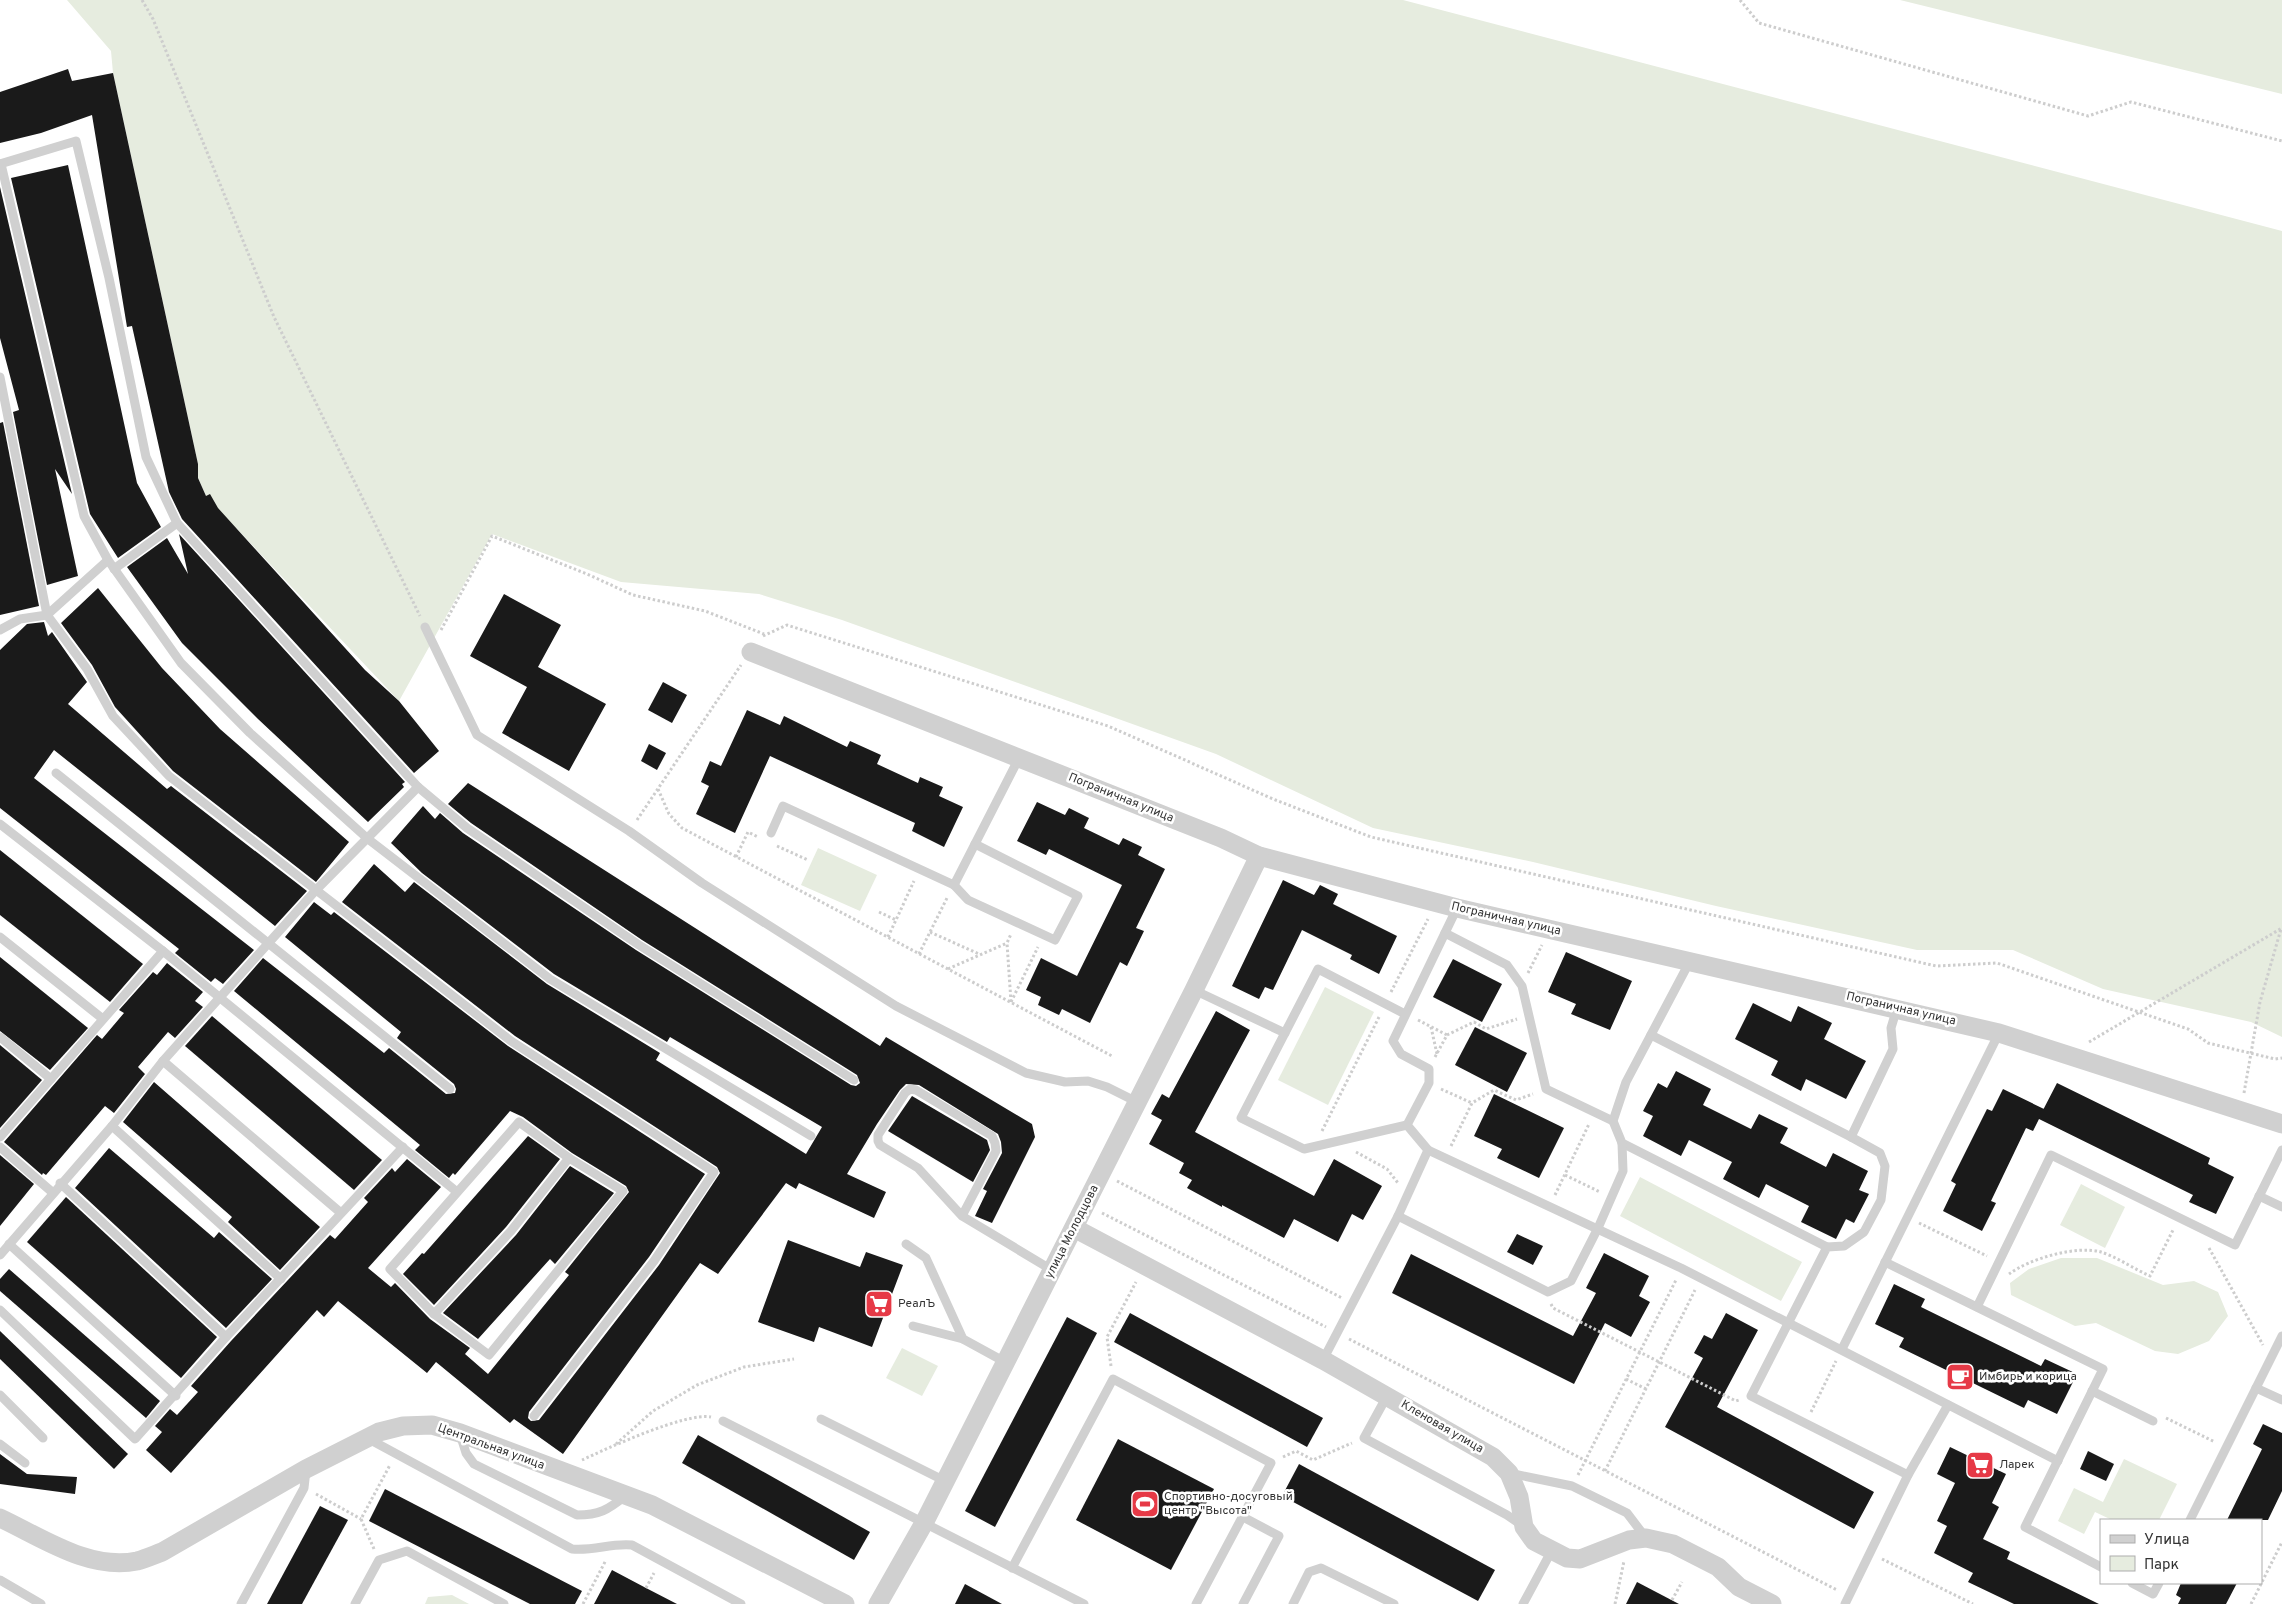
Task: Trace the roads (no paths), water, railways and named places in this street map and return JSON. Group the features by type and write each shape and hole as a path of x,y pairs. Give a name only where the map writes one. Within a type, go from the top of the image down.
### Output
{"street":[{"name":"Пограничная улица","path":"751,652 1221,838 1259,856 1458,908 1999,1032 2282,1124"},
{"name":"улица Молодцова","path":"878,1604 924,1523 1194,990 1259,856"},
{"name":"Кленовая улица","path":"1074,1228 1323,1360 1494,1457 1509,1473 1519,1497 1524,1527"},
{"name":"Центральная улица","path":"0,1518 82,1557 109,1562 136,1561 162,1552 306,1469 379,1432 403,1426 432,1425 652,1505 845,1604"},
{"path":"1524,1527 1534,1541 1567,1558 1580,1558 1629,1540 1646,1538 1673,1544 1718,1567 1739,1587 1772,1604"}],"lane":[{"path":"811,1136 550,979 368,839 250,733 181,663 108,560 84,516 1,164 76,141 109,278 146,457 176,523 418,787 467,828 631,940 854,1080"},
{"path":"0,377 48,615 88,669 113,716 169,776 511,1041 714,1172 654,1261 534,1416"},
{"path":"114,569 176,523"},
{"path":"0,630 20,619 48,615 108,560"},
{"path":"425,627 477,736 629,830 702,883 896,1006 1026,1073 1065,1082 1088,1081 1107,1087 1137,1102"},
{"path":"954,885 1019,758"},
{"path":"56,773 450,1089"},
{"path":"0,1255 52,1192 112,1126 163,1061 316,890 418,787"},
{"path":"771,833 784,806 954,885 968,900 1055,940 1078,896 975,844"},
{"path":"0,824 221,997 457,1192"},
{"path":"1405,1014 1318,969 1241,1118 1304,1149 1406,1125 1429,1083 1429,1069 1400,1054 1393,1041 1458,908"},
{"path":"1445,933 1507,965 1522,986 1546,1090 1613,1121"},
{"path":"0,937 103,1019"},
{"path":"0,1137 163,951"},
{"path":"1398,1216 1548,1292 1570,1281 1598,1228 1623,1171 1622,1143 1613,1121 1626,1082 1690,961"},
{"path":"1194,990 1285,1033"},
{"path":"1851,1137 1893,1049 1891,1028 1898,1008"},
{"path":"1842,1349 1999,1032"},
{"path":"1622,1143 1826,1247 1844,1246 1864,1232 1881,1200 1885,1166 1880,1153 1651,1035"},
{"path":"0,1037 51,1079"},
{"path":"163,1061 341,1213"},
{"path":"962,1216 996,1151 995,1143 992,1136 916,1090 910,1089 905,1092 883,1128 878,1141 880,1145 918,1168 962,1216 1052,1270"},
{"path":"519,1122 570,1158 623,1191 489,1354 434,1314 390,1269 519,1122"},
{"path":"1406,1125 1428,1150 1682,1268 2058,1460"},
{"path":"112,1126 281,1279"},
{"path":"0,1147 52,1192"},
{"path":"0,1310 135,1440 176,1396 226,1336 403,1147"},
{"path":"1323,1360 1354,1304 1398,1216 1428,1150"},
{"path":"1977,1307 2051,1155 2235,1245 2282,1150"},
{"path":"434,1314 511,1231 570,1158"},
{"path":"60,1183 226,1336"},
{"path":"2259,1196 2282,1207"},
{"path":"9,1244 176,1396"},
{"path":"906,1244 926,1258 963,1339"},
{"path":"1826,1247 1751,1396 1908,1475"},
{"path":"1885,1262 2103,1368 2025,1527 2100,1566"},
{"path":"913,1326 963,1339 1005,1362"},
{"path":"2190,1519 2282,1336"},
{"path":"1012,1568 1113,1379 1271,1463 1196,1604"},
{"path":"2256,1388 2282,1400"},
{"path":"2092,1391 2153,1421"},
{"path":"0,1395 43,1438"},
{"path":"1387,1395 1364,1438 1507,1515 1524,1527"},
{"path":"1847,1600 1908,1475 1948,1405"},
{"path":"821,1418 945,1481"},
{"path":"723,1421 1084,1604"},
{"path":"460,1434 466,1453 474,1464 577,1515 595,1515 612,1507 625,1496"},
{"path":"367,1438 572,1549 590,1550 615,1544 632,1546 741,1604"},
{"path":"0,1444 25,1463"},
{"path":"241,1604 304,1488 306,1469"},
{"path":"1509,1473 1572,1486 1627,1513 1646,1538"},
{"path":"1243,1517 1279,1536 1243,1604"},
{"path":"1523,1604 1552,1550"},
{"path":"355,1604 379,1560 407,1551 504,1604"},
{"path":"1293,1604 1309,1572 1321,1568 1394,1604"},
{"path":"0,1580 41,1604"},
{"path":"2134,1584 2153,1594 2158,1584"}],"place":[{"name":"РеалЪ","path":"879,1304"},
{"name":"Имбирь и корица","path":"1960,1377"},
{"name":"Ларек","path":"1980,1465"},
{"name":"Спортивно-досуговый центр \"Высота\"","path":"1145,1504"}]}
